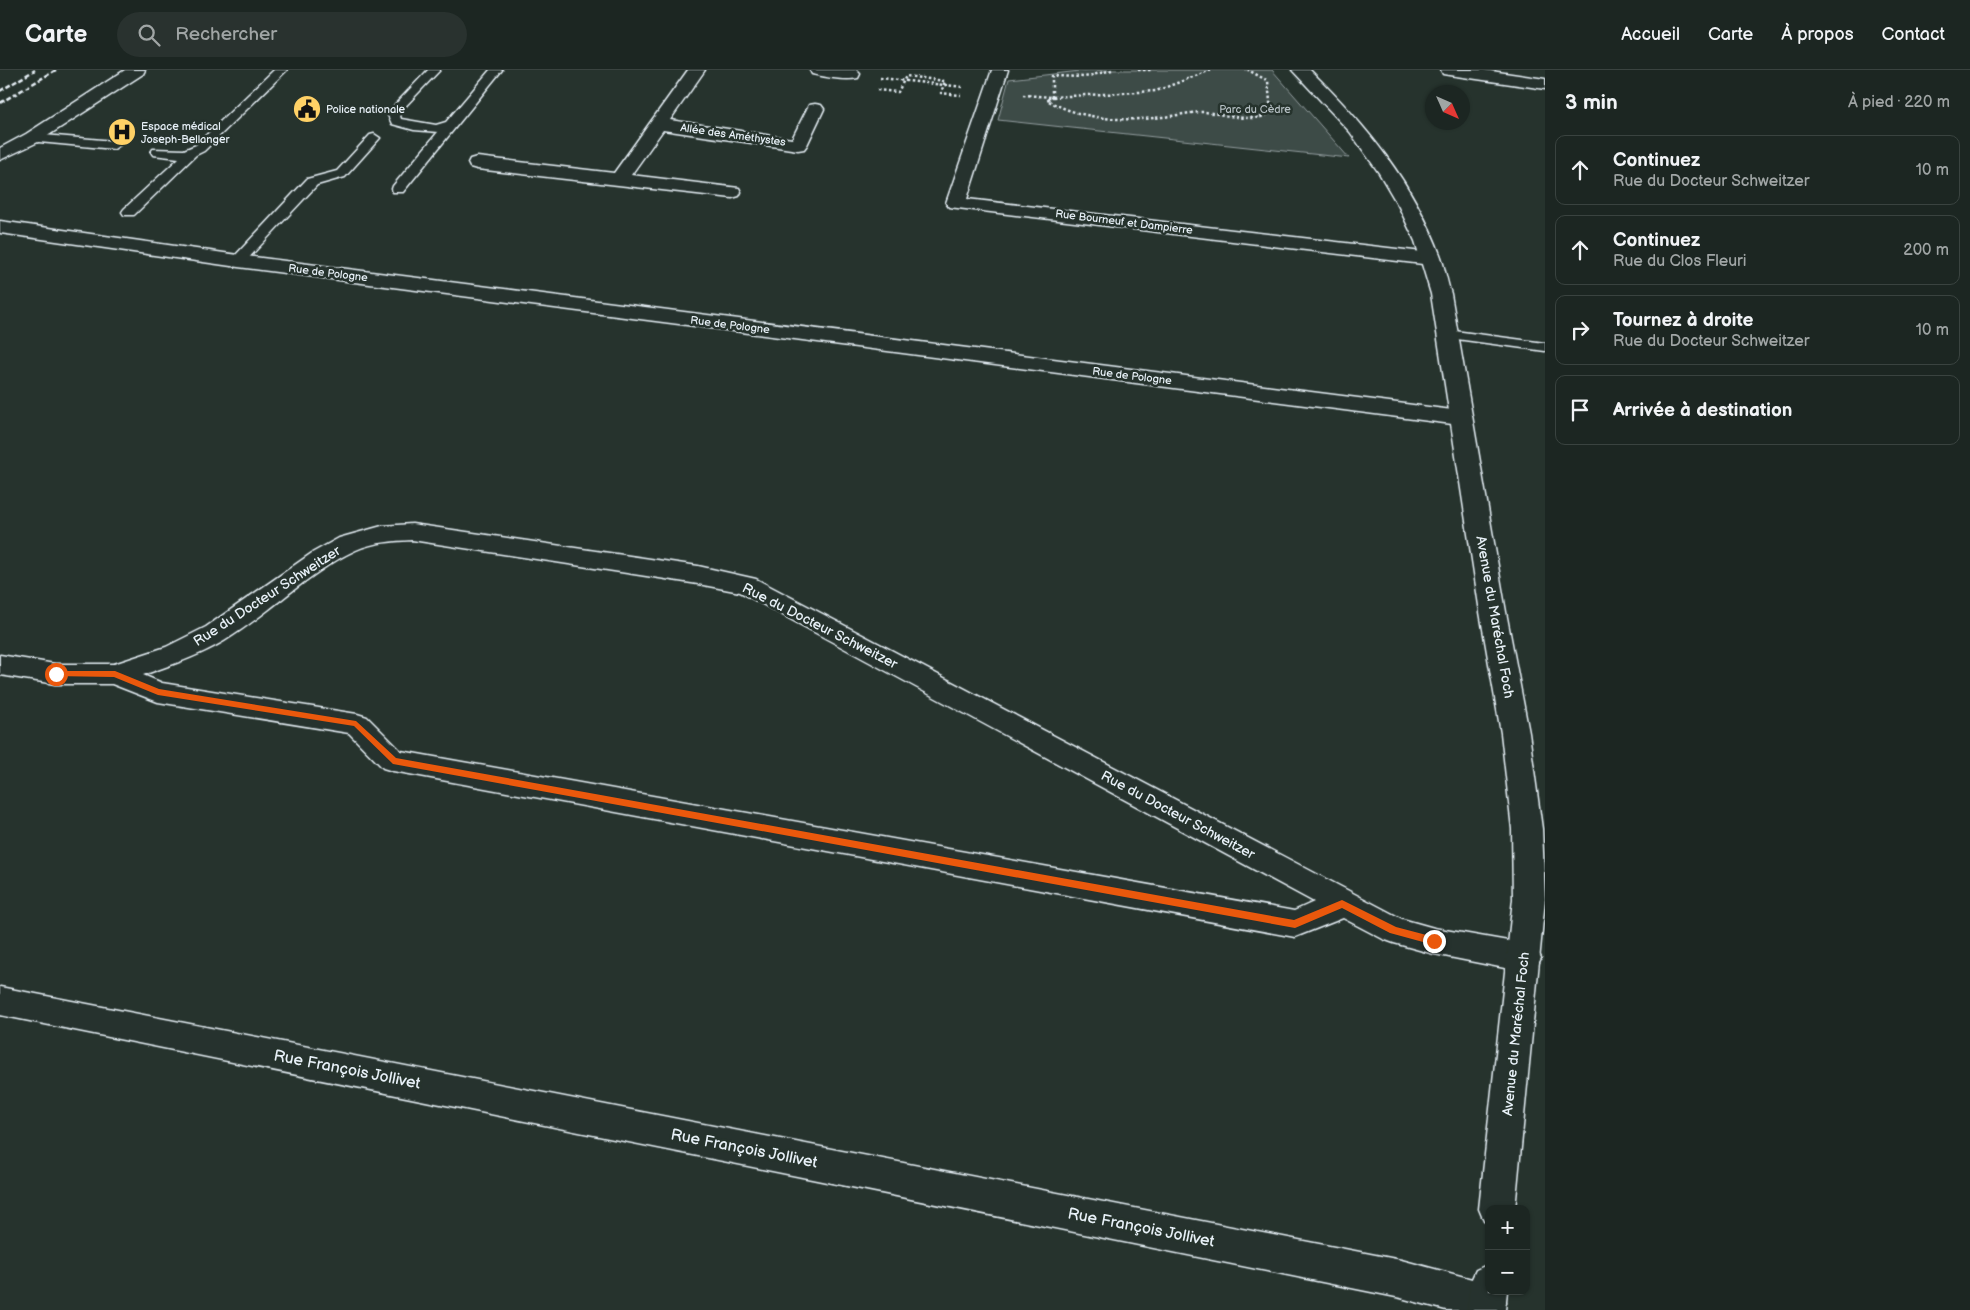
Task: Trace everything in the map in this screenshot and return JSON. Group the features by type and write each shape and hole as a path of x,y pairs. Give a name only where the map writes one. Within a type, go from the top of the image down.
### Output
{"street":[{"path":"2,151 32,138 138,70"},
{"name":"Allée des Améthystes","path":"618,180 697,70"},
{"path":"818,70 852,74"},
{"name":"Rue Bourneuf et Dampierre","path":"1000,70 984,89 956,203 1431,259"},
{"name":"Avenue du Maréchal Foch","path":"1300,70 1336,106 1376,154 1408,206 1431,259 1441,294 1460,418 1516,733 1527,837 1529,899 1525,958 1497,1205"},
{"path":"1449,70 1545,84"},
{"name":"Allée des Améthystes","path":"658,124 798,145 815,110"},
{"path":"477,163 732,192"},
{"name":"Rue de Pologne","path":"0,227 238,261 1460,418"},
{"name":"Rue du Docteur Schweitzer","path":"0,665 56,674 115,674 176,654 247,612 321,559 348,544 382,534 412,532 698,575 747,585 779,601 1342,904 1394,930 1434,941 1525,958"},
{"path":"115,674 158,692 356,724 393,760 1295,924 1342,904"},
{"name":"Rue François Jollivet","path":"0,1001 1391,1277 1487,1298"}],"lane":[{"path":"129,212 190,154 200,148 281,70"},
{"path":"434,70 393,113 396,121 436,129 450,125 496,70"},
{"path":"398,189 447,129 444,127"},
{"path":"32,138 114,145"},
{"path":"238,261 312,182 341,174 374,138"},
{"path":"157,152 180,155 190,154"},
{"path":"1447,334 1545,347"}],"path":[{"path":"1052,97 1052,76 1085,77 1112,70"},
{"path":"1138,70 1153,70"},
{"path":"984,89 970,96 941,93 944,85 946,81 906,76 904,81 898,92 876,90 881,78 904,81 944,85 984,89 1015,94 1052,97 1156,91 1211,70"},
{"path":"1052,97 1047,100 1063,109 1078,114 1105,118 1163,118 1196,112 1237,118 1268,115 1271,112 1268,81 1248,70"}],"green space":[{"name":"Parc du Cèdre","path":"1089,70 1272,70 1349,158 998,120 1009,79"}],"railway":[{"path":"0,91 35,70"},
{"path":"0,103 56,70"}],"place":[{"name":"Police nationale","path":"307,109"},
{"name":"Espace médical Joseph-Bellanger","path":"122,132"}],"route":[{"path":"56,674 115,674 158,692 356,724 393,760 1295,924 1342,904 1394,930 1434,941"}]}
